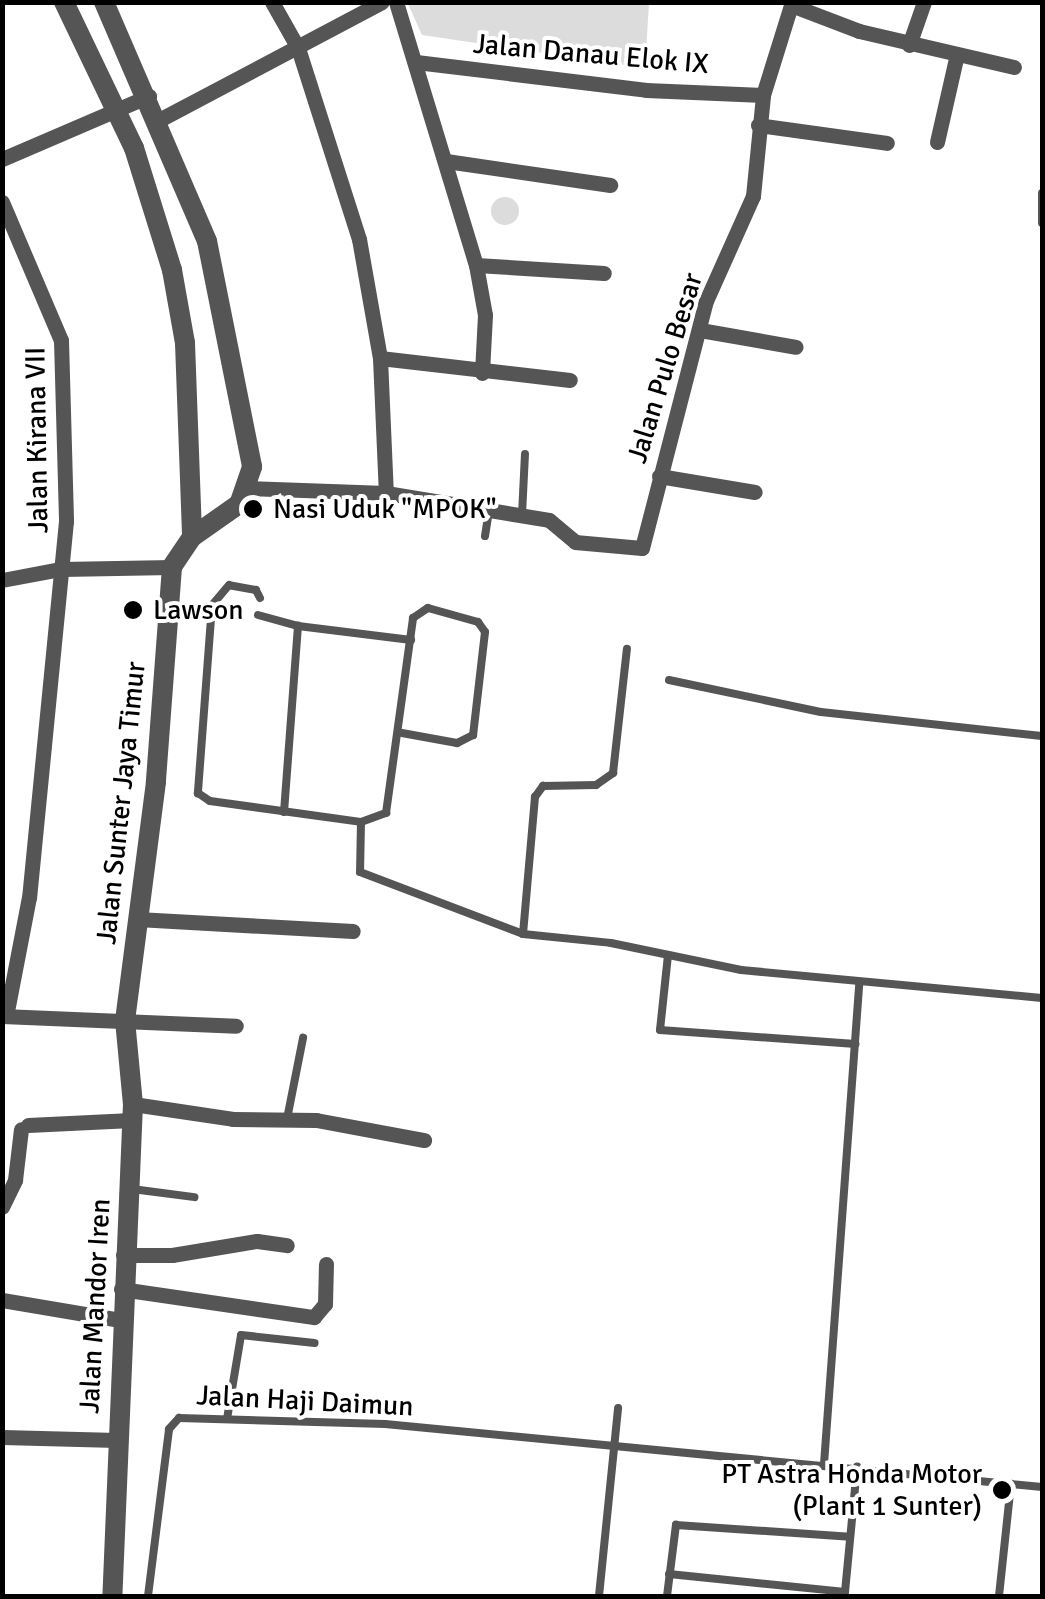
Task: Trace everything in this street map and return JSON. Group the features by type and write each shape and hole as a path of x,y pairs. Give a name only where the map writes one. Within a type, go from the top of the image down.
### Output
{"street":[{"path":"64,2 117,109 148,188 179,305 192,538"},
{"path":"2,580 62,570 172,567 192,538 230,514 250,488 252,467 224,301 159,120 104,2"},
{"path":"272,2 298,48 347,194 380,358 386,492"},
{"path":"159,120 382,2"},
{"path":"396,2 476,265 484,315 482,373"},
{"path":"909,44 924,2"},
{"path":"792,4 909,44 1014,67"},
{"name":"Jalan Pulo Besar","path":"522,515 561,525 575,542 636,551 711,286 753,196 763,96 792,4"},
{"path":"937,142 957,54"},
{"name":"Jalan Danau Elok IX","path":"416,62 646,90 763,96"},
{"path":"2,159 149,96"},
{"path":"758,125 887,143"},
{"path":"446,161 610,185"},
{"name":"Jalan Kirana VII","path":"2,202 62,340 62,570 29,897 4,1016"},
{"path":"476,265 604,273"},
{"path":"700,330 796,346"},
{"path":"380,358 482,373 570,380"},
{"path":"660,476 755,492"},
{"path":"250,488 386,492 522,515"},
{"name":"Jalan Sunter Jaya Timur","path":"125,1020 156,782 172,567"},
{"path":"137,919 353,930"},
{"path":"4,1016 236,1026"},
{"name":"Jalan Mandor Iren","path":"112,1596 121,1288 132,1112 125,1020"},
{"path":"2,1207 15,1180 25,1127 132,1112 287,1119 424,1140"},
{"path":"124,1255 172,1255 257,1241 287,1245"},
{"path":"121,1288 314,1317 325,1304 326,1264"},
{"path":"2,1300 120,1320"},
{"path":"2,1438 117,1440"}],"lane":[{"path":"1042,193 1042,223"},
{"path":"522,515 524,454"},
{"path":"485,536 489,510"},
{"path":"260,598 256,590 229,585 212,605 195,780 198,793 210,801 361,822 389,809 417,611 428,608 467,614 485,632 473,735 457,743 402,733"},
{"path":"258,615 298,626 411,640"},
{"path":"284,812 298,626"},
{"path":"523,934 536,796 543,786 596,785 613,773 626,649"},
{"path":"669,680 821,712 1042,736"},
{"path":"361,822 360,872 523,934 860,982 1042,998"},
{"path":"660,1042 668,955"},
{"path":"824,1464 860,982"},
{"path":"660,1030 855,1044"},
{"path":"287,1119 302,1038"},
{"path":"128,1189 194,1196"},
{"path":"227,1419 241,1335 314,1343"},
{"path":"599,1596 618,1408"},
{"name":"Jalan Haji Daimun","path":"148,1596 172,1422 227,1419 384,1424 612,1449 824,1464 1042,1487"},
{"path":"670,1574 845,1594 857,1467"},
{"path":"999,1596 1011,1484"},
{"path":"667,1596 674,1530 686,1523 850,1537"}],"shaded area":[{"path":"649,3 645,68 422,35 408,4"},
{"path":"505,197 515,201 519,211 515,221 505,225 495,221 491,211 495,201"}],"place":[{"name":"Nasi Uduk \"MPOK\"","path":"253,509"},
{"name":"Lawson","path":"133,610"},
{"name":"PT Astra Honda Motor (Plant 1 Sunter)","path":"1002,1490"}]}
